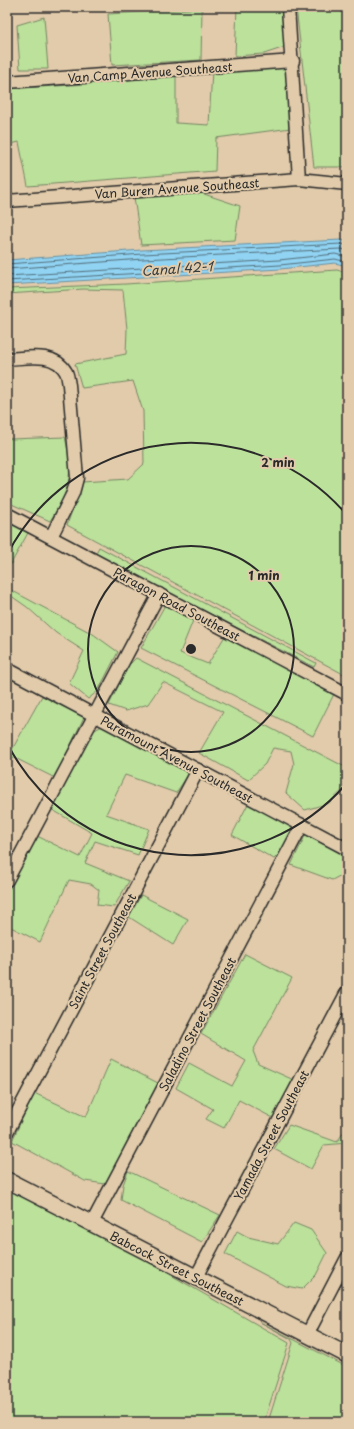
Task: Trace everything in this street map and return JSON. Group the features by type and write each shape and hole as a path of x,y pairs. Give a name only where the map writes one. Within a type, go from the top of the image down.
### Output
{"main road":[{"name":"Babcock Street Southeast","path":"7,1180 347,1355"}],"street":[{"path":"288,7 293,61 299,179"},
{"name":"Van Camp Avenue Southeast","path":"7,82 293,61"},
{"name":"Van Buren Avenue Southeast","path":"7,201 299,179 347,184"},
{"path":"7,359 41,357 52,359 59,364 66,373 69,385 76,478 73,493 51,537"},
{"name":"Paragon Road Southeast","path":"7,514 347,694"},
{"path":"7,880 159,594"},
{"name":"Paramount Avenue Southeast","path":"7,669 347,849"},
{"name":"Saint Street Southeast","path":"7,1132 198,770"},
{"name":"Saladino Street Southeast","path":"92,1223 302,825"},
{"name":"Yamada Street Southeast","path":"196,1278 347,992"},
{"path":"307,1335 347,1258"}],"green space":[{"path":"237,7 281,7 285,47 264,54 235,56"},
{"path":"296,7 347,7 347,167 314,167"},
{"path":"202,8 201,60 112,65 108,14"},
{"path":"44,17 48,69 20,69 17,25"},
{"path":"288,68 291,128 216,138 215,171 28,186 19,142 7,145 7,89 88,84 176,75 176,123 209,125 212,70"},
{"path":"195,191 240,206 235,240 141,245 134,197"},
{"path":"337,270 347,273 347,676 67,525 82,482 128,479 144,464 143,411 133,381 82,388 75,364 126,354 127,329 123,290 83,289 7,294 7,289 126,284"},
{"path":"7,436 11,439 65,437 69,462 68,481 62,500 50,521 7,502"},
{"path":"7,520 29,531 7,571"},
{"path":"99,547 316,663 314,667 95,555"},
{"path":"7,588 93,634 118,652 98,691 88,699 69,683 84,651 56,633 27,607 7,593"},
{"path":"165,605 194,618 180,653 208,664 225,636 334,694 313,736 141,648"},
{"path":"136,658 347,768 347,786 329,803 305,810 286,793 294,764 291,751 273,748 265,764 248,780 199,753 223,712 163,682 148,704 126,711 109,705 128,666"},
{"path":"42,696 84,717 55,778 9,755"},
{"path":"102,726 190,772 176,793 125,775 106,814 149,829 138,855 95,841 85,863 129,881 114,907 97,905 99,890 91,884 69,880 40,942 7,925 7,893 37,836 80,857 92,833 51,809 93,731"},
{"path":"249,802 294,827 283,850 274,859 232,835"},
{"path":"306,834 347,856 347,872 332,880 291,865"},
{"path":"141,895 188,919 173,945 129,917"},
{"path":"245,954 292,978 253,1051 258,1064 296,1081 277,1120 239,1100 224,1128 206,1119 213,1109 176,1088 189,1063 232,1086 246,1061 201,1034"},
{"path":"111,1059 158,1083 105,1184 85,1181 12,1141 34,1093 86,1117"},
{"path":"289,1125 337,1142 347,1127 347,1143 324,1145 311,1169 274,1149"},
{"path":"128,1171 220,1215 202,1242 121,1200 123,1185"},
{"path":"7,1186 86,1226 289,1343 264,1422 7,1422"},
{"path":"294,1223 311,1230 327,1253 316,1275 302,1289 286,1286 225,1254 237,1231 248,1237 278,1244"},
{"path":"260,1322 347,1367 347,1422 268,1422 293,1343 291,1339"}],"water":[{"name":"Canal 42-1","path":"341,240 347,241 347,266 335,263 280,269 7,285 7,260 142,250"}]}
